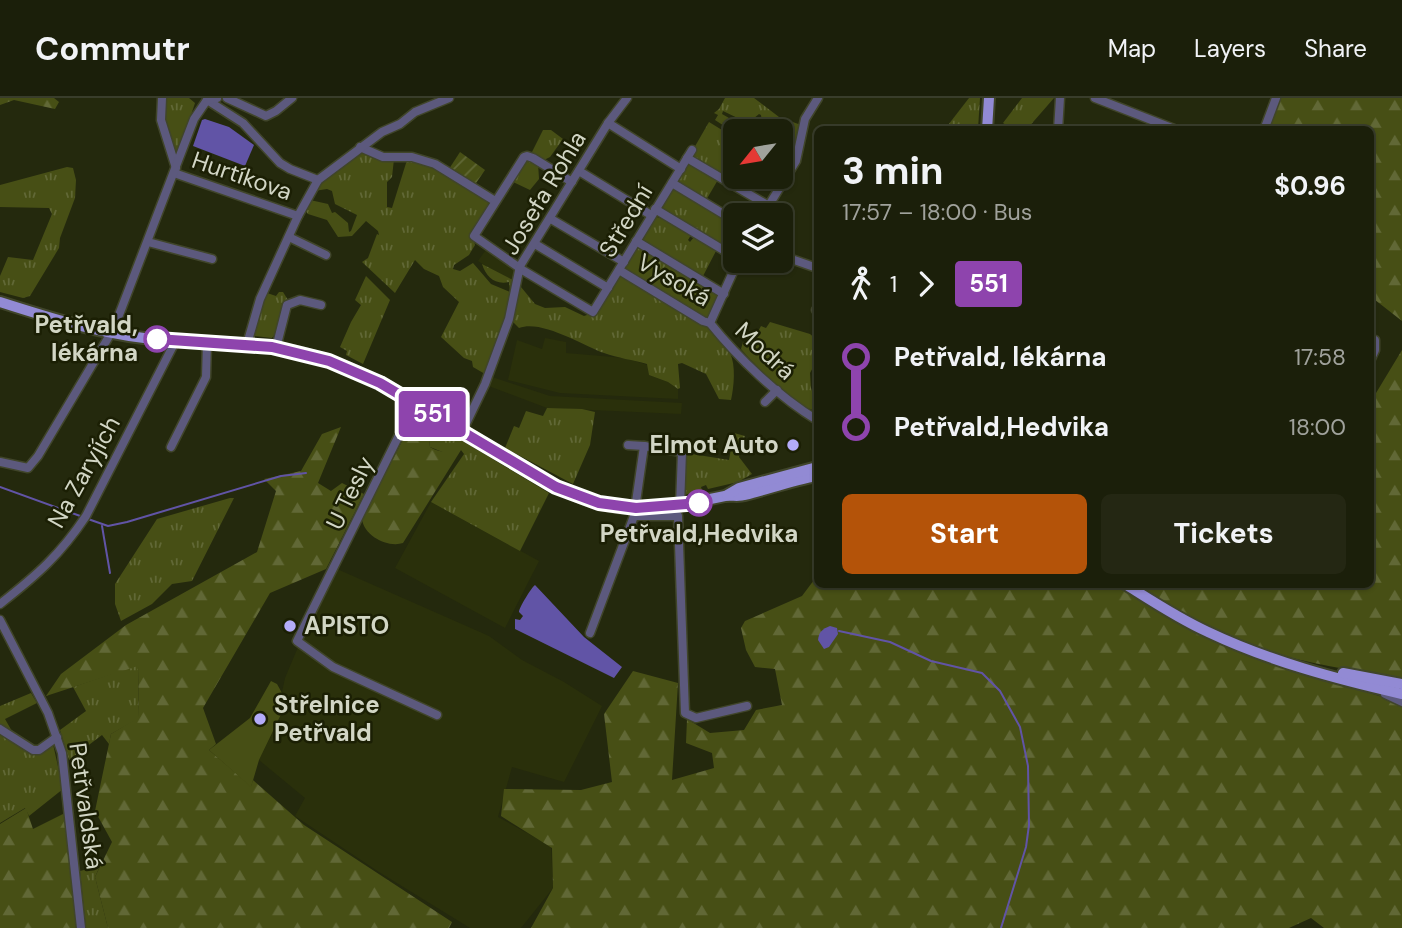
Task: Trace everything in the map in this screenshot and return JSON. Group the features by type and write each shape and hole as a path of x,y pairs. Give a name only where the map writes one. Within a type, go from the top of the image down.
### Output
{"main road":[{"path":"986,126 989,98"},
{"path":"0,302 111,334 247,344 310,355 347,368 415,403 567,491 635,512 680,506 727,495 739,488 814,468"},
{"path":"727,495 741,496 814,477"},
{"path":"1132,588 1210,633 1285,662 1402,694"},
{"path":"1285,662 1402,684"}],"street":[{"path":"162,98 161,121 175,170"},
{"path":"202,101 217,98"},
{"path":"227,98 266,116 292,98"},
{"path":"247,344 260,299 298,216 318,180 360,147 415,112 449,98"},
{"name":"Josefa Rohla","path":"462,432 485,384 509,319 520,267 608,124 627,98"},
{"path":"771,203 796,162 805,120 818,98"},
{"path":"1058,126 1060,98"},
{"path":"1095,98 1167,126"},
{"path":"1266,126 1276,98"},
{"path":"0,462 28,468 38,456 111,334 202,101"},
{"path":"202,101 243,123 280,163 318,180"},
{"path":"1151,126 1153,120"},
{"path":"608,124 681,169"},
{"path":"360,147 383,157 412,157 435,164 495,201"},
{"name":"Střední","path":"520,267 593,312 690,154 764,203"},
{"path":"520,267 474,236 495,201 527,156 572,182"},
{"name":"Hurtíkova","path":"175,170 298,216"},
{"path":"579,172 723,252"},
{"path":"672,183 723,214"},
{"name":"Vysoká","path":"551,219 703,321 710,323"},
{"path":"289,237 326,255"},
{"path":"636,241 724,294"},
{"path":"148,242 212,259"},
{"path":"536,244 608,288"},
{"path":"793,260 814,267"},
{"name":"Modrá","path":"731,273 710,323 777,390 814,418"},
{"path":"276,348 287,305 299,300 321,305"},
{"name":"Na Zaryjích","path":"0,604 48,566 86,516 176,340"},
{"path":"171,447 206,377 207,342"},
{"path":"765,402 777,390"},
{"name":"U Tesly","path":"415,403 297,640 333,667 437,715"},
{"path":"628,445 682,452 680,506"},
{"path":"590,633 635,512 644,446"},
{"path":"635,512 678,516 685,713 696,718 747,706"},
{"name":"Petřvaldská","path":"0,620 38,693 57,737 66,778 81,928"},
{"path":"1370,687 1402,702"},
{"path":"0,729 33,750 39,750 57,737"}],"shaded area":[{"path":"202,120 229,127 254,145 245,166 193,146"},
{"path":"487,248 516,267 515,281 478,261"},
{"path":"545,338 566,342 566,353 625,358 648,365 649,375 678,389 678,399 560,393 508,380 517,340 542,349"},
{"path":"489,376 550,396 682,403 681,414 547,408 486,385"},
{"path":"431,502 539,561 505,628 395,568"},
{"path":"337,569 489,636 522,660 602,706 564,782 512,767 498,817 551,846 553,888 521,928 470,928 379,872 295,816 305,798 259,760 287,702 282,692 285,678"},
{"path":"535,585 584,637 622,667 614,678 515,629 515,619 520,620 523,616 519,612"},
{"path":"830,626 837,628 838,634 829,647 824,649 818,637 821,631"}],"green space":[{"path":"0,98 54,98 59,102 55,109 14,100 0,105"},
{"path":"165,98 189,98 195,103 178,155 174,156 164,120"},
{"path":"725,98 754,98 784,119 762,119 759,114 753,119 740,119 723,111 722,114 731,119 723,119 723,125 715,120 718,115 714,113"},
{"path":"969,98 980,98 978,126 947,126"},
{"path":"1022,98 1054,98 1030,126 1008,126 1003,123"},
{"path":"1281,98 1402,98 1402,321 1374,299 1374,126 1270,126"},
{"path":"709,122 723,131 723,176 690,155"},
{"path":"793,122 801,125 793,161"},
{"path":"543,130 551,130 563,139 550,157 544,160 532,152"},
{"path":"361,152 394,159 392,177 387,182 387,207 392,208 407,160 429,164 490,203 473,235 475,245 469,255 454,265 453,269 460,271 473,263 491,284 510,292 509,282 492,279 482,264 515,281 508,315 485,374 473,367 472,361 464,358 441,337 459,302 443,287 439,276 424,269 415,260 395,293 362,262 368,258 377,234 379,235 378,231 366,221 352,236 338,237 327,220 308,214 305,210 310,200 328,204 332,213 335,212 348,223 349,232 351,231 357,215 335,204 332,191 314,191 320,183"},
{"path":"460,152 485,170 474,186 449,169"},
{"path":"524,158 538,163 539,179 530,190 511,181"},
{"path":"687,162 719,178 705,202 676,184"},
{"path":"67,167 73,168 76,180 75,198 59,248 30,296 23,298 0,292 0,276 8,257 33,260 52,214 49,208 0,207 0,185"},
{"path":"672,186 723,215 723,249 662,208"},
{"path":"657,217 691,235 688,240 690,242 694,237 716,251 702,278 642,240"},
{"path":"636,246 720,295 706,319 624,271"},
{"path":"621,274 708,326 723,342 733,364 731,400 719,399 706,374 682,363 678,364 678,389 649,375 647,364 604,353 550,330 528,326 519,328 511,320 521,287 535,304 545,308 565,307 584,316 593,313"},
{"path":"366,276 390,300 363,364 346,355 347,351 340,347 361,305 355,300"},
{"path":"283,292 288,300 275,334 272,338 255,336 251,333 261,300 267,293 276,296"},
{"path":"770,322 814,337 814,366 810,373 814,411 787,394 741,349 743,342 750,346 761,326 766,328"},
{"path":"1402,350 1402,679 1314,663 1265,650 1208,625 1140,588 1374,588 1374,396"},
{"path":"547,408 595,412 590,445 573,484 505,448 514,426 519,428 526,411 543,416"},
{"path":"415,412 549,493 520,551 431,502 464,454 461,450 445,453 430,447 429,440 435,433 426,422 414,418"},
{"path":"414,418 426,422 436,430 429,440 430,447 444,452 461,450 403,543 391,544 367,531 362,519"},
{"path":"341,427 318,483 331,491 342,483 364,494 326,569 270,593 203,708 216,744 209,750 251,786 253,780 304,825 452,922 449,928 108,928 95,877 112,842 95,811 111,734 139,717 138,666 46,696 61,674 126,625 257,552 276,491 264,479 301,471 322,434"},
{"path":"734,433 745,436 739,457 752,474 738,482 708,489 706,485 701,487 702,490 681,496 684,456 692,454 729,460"},
{"path":"234,498 192,581 172,584 152,604 121,621 115,604 115,584 157,519"},
{"path":"814,580 814,588 1120,588 1194,631 1244,653 1398,702 1402,705 1402,928 1324,928 1311,918 1289,928 531,928 553,888 552,848 501,816 504,789 581,790 612,782 604,714 633,671 678,683 672,780 714,768 712,753 686,743 687,719 710,733 744,730 756,710 782,705 775,669 755,667 746,650 741,628 745,621 802,596"},
{"path":"138,665 139,718 111,734 109,744 102,735 69,760 60,730 86,711 73,687"},
{"path":"271,681 277,684 287,702 259,760 251,787 209,750 250,718"},
{"path":"31,693 37,703 5,719 13,733 0,726 0,706"},
{"path":"0,732 35,755 53,744 63,789 29,816 25,808 0,823"},
{"path":"26,808 33,829 65,813 76,928 0,928 0,824"},
{"path":"100,866 95,877 108,928 86,928 80,871"}],"waterway":[{"path":"88,519 108,526 127,522 281,476 306,473"},
{"path":"0,487 83,517"},
{"path":"102,526 110,573"},
{"path":"839,631 890,642 931,661 982,673 1000,691 1020,727 1028,766 1029,825 1026,847 1001,928"}],"bus line":[{"name":"551","path":"157,339 247,344 310,355 380,383 556,487 578,496 624,508 699,503"}],"place":[{"name":"Petřvald, lékárna","path":"157,339"},
{"name":"Elmot Auto","path":"793,445"},
{"name":"Petřvald,Hedvika","path":"699,503"},
{"name":"APISTO","path":"290,626"},
{"name":"Střelnice Petřvald","path":"260,719"}]}
